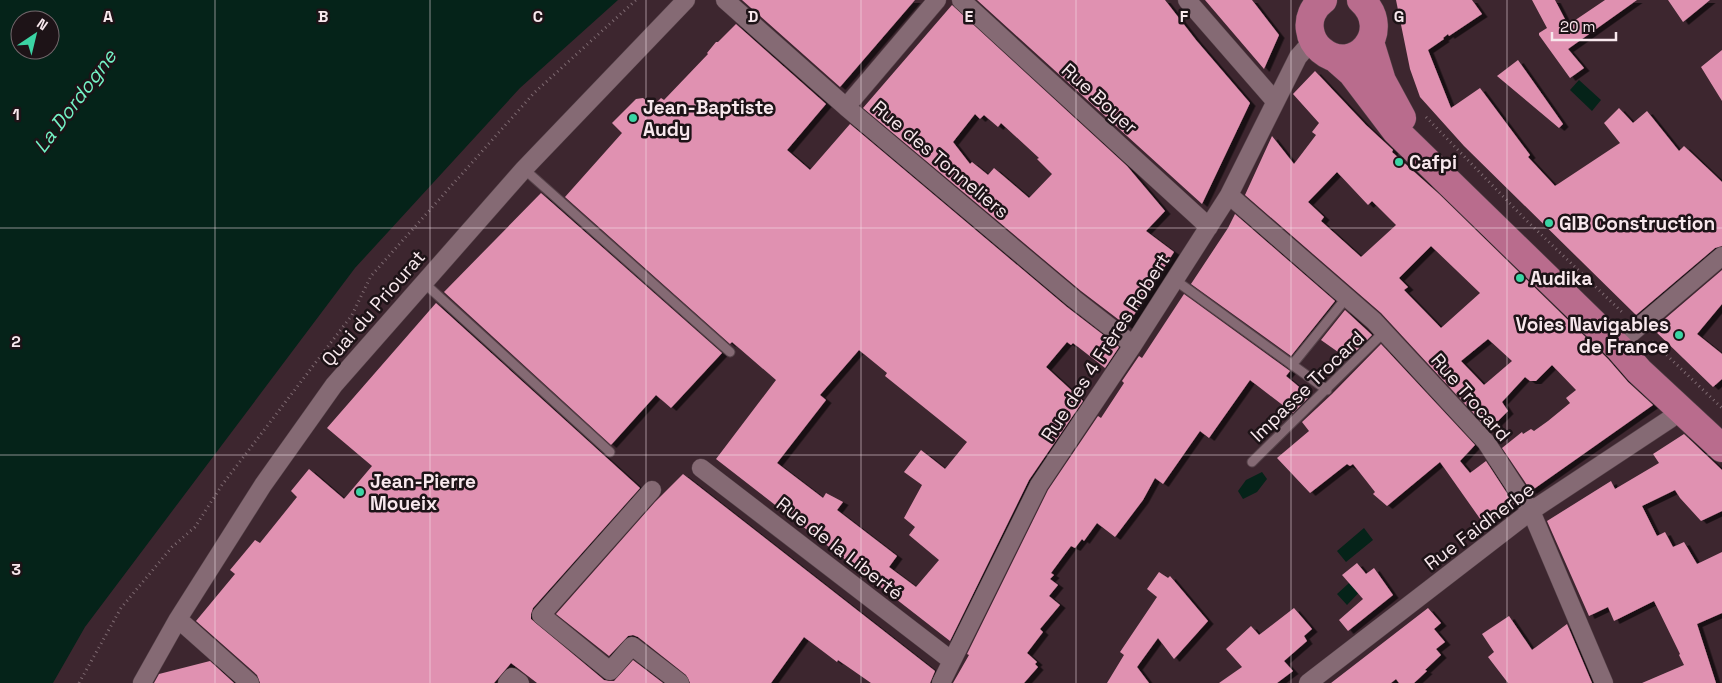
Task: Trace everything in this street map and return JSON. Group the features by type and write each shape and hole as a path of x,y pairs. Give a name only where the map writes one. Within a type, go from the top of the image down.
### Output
{"main road":[{"path":"1323,0 1314,9 1311,16 1309,24 1313,40 1326,54 1335,58 1352,73 1396,130 1619,348 1639,372 1722,448"},
{"path":"1335,58 1355,56 1364,50 1370,42 1374,33 1374,24 1368,7 1361,0"},
{"path":"1370,42 1382,81 1412,132 1633,332 1671,382 1722,431"}],"street":[{"name":"Quai du Priourat","path":"142,683 178,618 263,485 334,385 524,169 686,0"},
{"name":"Rue des Tonneliers","path":"725,0 846,107 1133,345"},
{"path":"846,107 937,0"},
{"name":"Rue Boyer","path":"961,0 1209,227"},
{"path":"1187,0 1275,101"},
{"name":"Rue des 4 Frères Robert","path":"942,683 1039,485 1133,345 1229,195 1298,57 1313,40"},
{"name":"Rue Trocard","path":"1229,195 1384,332 1486,442 1531,511 1604,683"},
{"path":"1633,332 1722,256"},
{"name":"Rue Faidherbe","path":"1308,683 1531,511 1681,410"},
{"name":"Rue de la Liberté","path":"702,468 952,662"},
{"path":"652,490 541,615 610,671 632,646 680,683"},
{"path":"178,618 250,683"},
{"path":"507,683 512,677 520,683"}],"lane":[{"path":"524,169 730,352"},
{"path":"1174,280 1327,390"},
{"path":"423,282 610,452"},
{"path":"1292,365 1347,298"},
{"name":"Impasse Trocard","path":"1252,462 1384,332"}],"path":[{"path":"79,683 121,608 172,547 195,527 222,485 352,315 371,276 534,93 636,0"},
{"path":"1421,112 1633,332 1722,408"}],"water":[{"name":"La Dordogne","path":"0,0 618,0 520,88 355,268 85,627 53,683 0,683"},
{"path":"1579,80 1601,100 1592,111 1570,90"},
{"path":"1262,472 1267,479 1257,492 1243,499 1238,491 1246,480"},
{"path":"1364,528 1373,540 1346,562 1337,551"},
{"path":"1360,573 1369,582 1347,605 1337,594"}],"building":[{"path":"742,0 915,0 840,87"},
{"path":"977,0 1165,0 1196,40 1250,103 1202,204"},
{"path":"1205,0 1252,0 1279,35 1264,69"},
{"path":"1396,0 1472,0 1482,14 1449,36 1448,34 1428,50 1451,108 1480,88 1530,155 1528,157 1555,186 1620,143 1604,123 1619,108 1633,123 1647,111 1679,151 1684,146 1722,182 1722,246 1715,248 1636,315 1464,146 1420,97 1410,69"},
{"path":"1532,0 1555,0 1568,25 1605,0 1637,0 1568,49 1584,68 1570,78 1539,35 1539,33 1547,28"},
{"path":"1668,0 1710,0 1683,22"},
{"path":"952,5 1127,166 1165,211 1146,231 1174,252 1127,326 1081,291 863,108","holes":["975,114 980,119 984,115 998,127 1001,123 1039,158 1037,159 1052,174 1029,198 994,168 988,175 972,162 970,164 953,142"]},
{"path":"736,24 826,104 787,150 810,170 850,124 1067,307 1119,347 1105,368 1073,343 1071,345 1067,342 1046,367 1083,401 1029,480 950,641 716,459 776,380 732,342 730,344 565,197 622,133 612,123 636,99 643,98 653,106 661,98 664,100","holes":["859,350 887,373 885,376 967,442 945,469 921,450 904,472 922,485 904,518 915,527 909,535 939,560 916,587 889,567 897,556 837,510 843,502 826,493 823,498 777,463 826,400 820,395"]},
{"path":"1722,50 1722,101 1701,67"},
{"path":"1518,60 1563,124 1559,128 1497,76"},
{"path":"1315,71 1366,125 1393,150 1392,152 1439,194 1653,405 1531,491 1502,448 1522,432 1523,434 1531,429 1534,431 1570,403 1566,398 1576,390 1552,365 1536,381 1530,381 1525,377 1502,402 1508,411 1489,430 1381,313 1245,195 1272,136 1294,164 1316,135 1312,132 1319,123 1293,94","holes":["1337,172 1368,205 1372,201 1396,225 1361,257 1321,221 1324,217 1308,202","1431,246 1480,293 1441,328 1404,290 1408,287 1399,278","1488,339 1512,361 1484,385 1461,361"]},
{"path":"541,193 722,353 671,408 656,395 611,445 444,292"},
{"path":"1235,214 1335,301 1291,356 1191,284 1228,228"},
{"path":"1722,270 1722,304 1697,334 1722,354 1722,379 1713,387 1653,329"},
{"path":"1184,294 1290,371 1286,376 1310,396 1293,413 1250,380 1209,438 1200,431 1163,484 1155,478 1143,500 1115,537 1097,523 1084,541 1082,539 1075,548 1071,546 1051,573 1054,575 1050,579 1058,585 1049,596 1060,605 1040,629 1043,632 1027,653 1037,662 1035,664 1038,667 1024,683 953,683 969,655 967,654 1048,490 1098,416 1101,418 1124,383 1122,381 1139,356 1142,358"},
{"path":"436,303 640,488 533,608 531,619 604,680 614,681 633,660 663,683 537,683 511,663 494,683 260,683 257,675 196,621 235,574 230,570 255,540 260,543 297,497 291,491 309,469 344,499 372,466 327,428"},
{"path":"1345,310 1372,335 1348,359 1321,340"},
{"path":"1381,344 1475,445 1460,461 1470,473 1486,461 1514,504 1492,520 1491,518 1483,523 1440,462 1387,506 1373,494 1375,492 1353,464 1350,466 1347,464 1310,493 1277,458 1309,431 1302,422"},
{"path":"1684,434 1722,470 1722,511 1701,521 1675,490 1642,506 1657,536 1665,532 1673,547 1684,542 1697,564 1722,552 1722,613 1697,624 1716,683 1642,683 1684,665 1654,601 1614,621 1608,607 1589,616 1547,521 1611,481 1615,489 1659,463 1653,454"},
{"path":"683,474 935,671 930,683 871,683 838,660 837,662 804,637 771,683 690,683 686,675 638,637 628,636 609,656 556,614 655,502"},
{"path":"1357,563 1366,574 1374,568 1393,595 1348,631 1339,620 1363,599 1342,575"},
{"path":"1159,572 1168,578 1170,576 1208,621 1174,659 1158,638 1137,667 1149,683 1107,683 1124,655 1120,652 1157,597 1147,589"},
{"path":"1294,608 1312,629 1304,636 1307,641 1284,661 1293,671 1277,683 1219,683 1242,667 1226,649 1251,626 1259,635"},
{"path":"1428,608 1441,623 1434,629 1445,642 1436,649 1441,655 1414,683 1399,683 1396,679 1391,683 1331,683"},
{"path":"1509,616 1532,650 1567,624 1592,683 1508,683 1488,657 1494,652 1482,634"},
{"path":"210,661 234,683 154,683 159,674"}],"place":[{"name":"Jean-Baptiste Audy","path":"633,118"},
{"name":"Cafpi","path":"1399,162"},
{"name":"GIB Construction","path":"1549,223"},
{"name":"Audika","path":"1520,278"},
{"name":"Voies Navigables de France","path":"1679,335"},
{"name":"Jean-Pierre Moueix","path":"360,492"}]}
